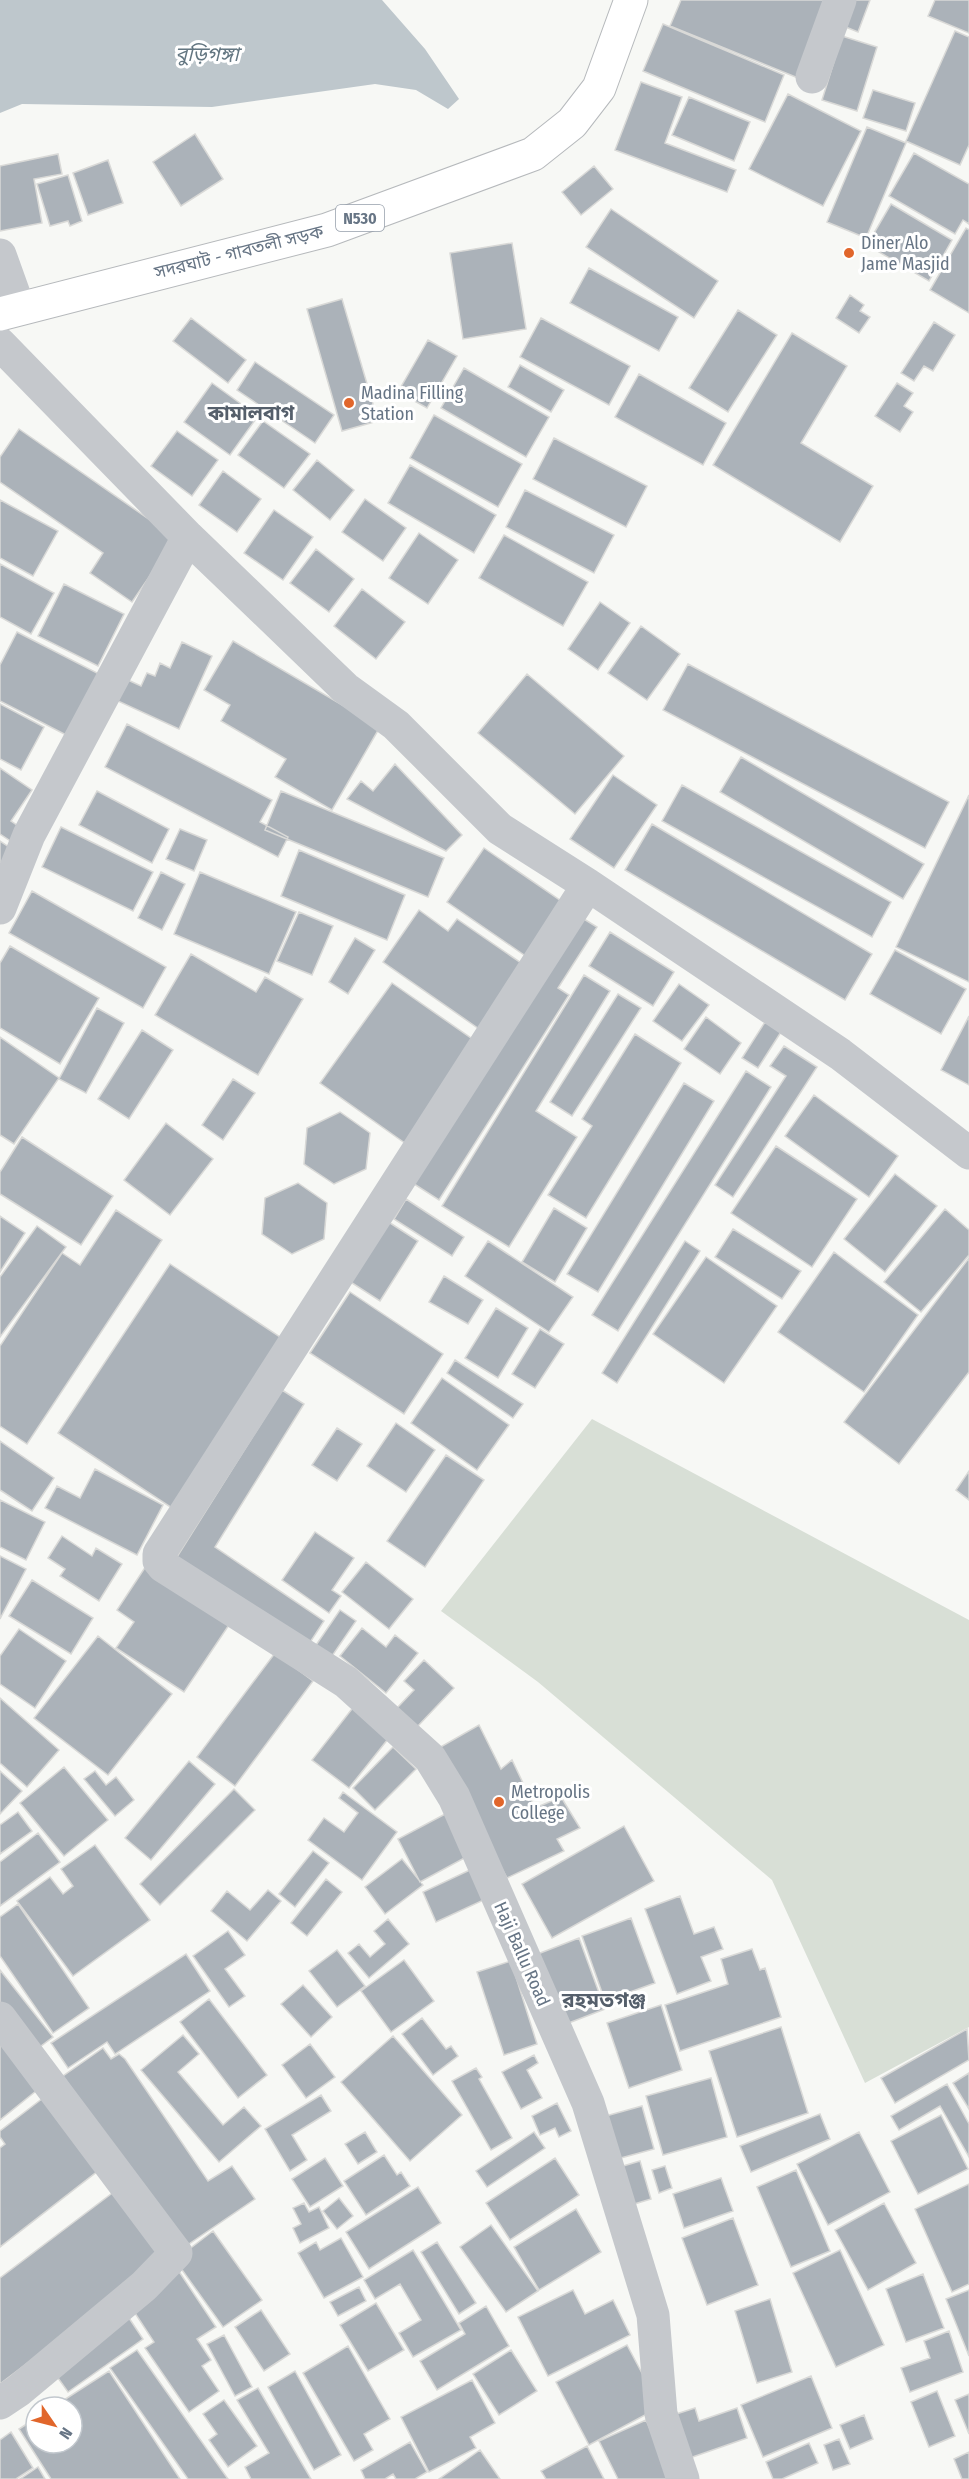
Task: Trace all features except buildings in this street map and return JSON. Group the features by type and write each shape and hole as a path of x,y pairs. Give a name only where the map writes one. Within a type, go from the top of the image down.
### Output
{"highway":[{"name":"সদরঘাট - গাবতলী সড়ক","path":"10,311 327,230 533,154 572,123 599,88 631,0"}],"street":[{"path":"812,77 840,0"},
{"path":"0,255 10,311"},
{"path":"0,344 188,537 345,688 396,725 500,830 588,885 966,1141"},
{"path":"0,908 29,836 188,537"},
{"name":"Haji Ballu Road","path":"588,885 159,1554 159,1562 346,1682 430,1758 454,1797 588,2103 653,2315 661,2414 683,2479"},
{"path":"0,2403 18,2391 144,2286 176,2253 2,2025"}],"shaded area":[{"path":"592,1419 969,1620 969,2027 865,2083 772,1880 538,1682 441,1611"}],"water":[{"name":"বুড়িগঙ্গা","path":"0,0 382,0 425,49 459,99 448,109 416,90 375,84 212,107 22,104 0,113"}],"place":[{"name":"Diner Alo Jame Masjid","path":"849,253"},
{"name":"Madina Filling Station","path":"349,403"},
{"name":"Metropolis College","path":"499,1802"}],"district":[{"name":"কামালবাগ","path":"251,413"},
{"name":"রহমতগঞ্জ","path":"604,2000"}]}
